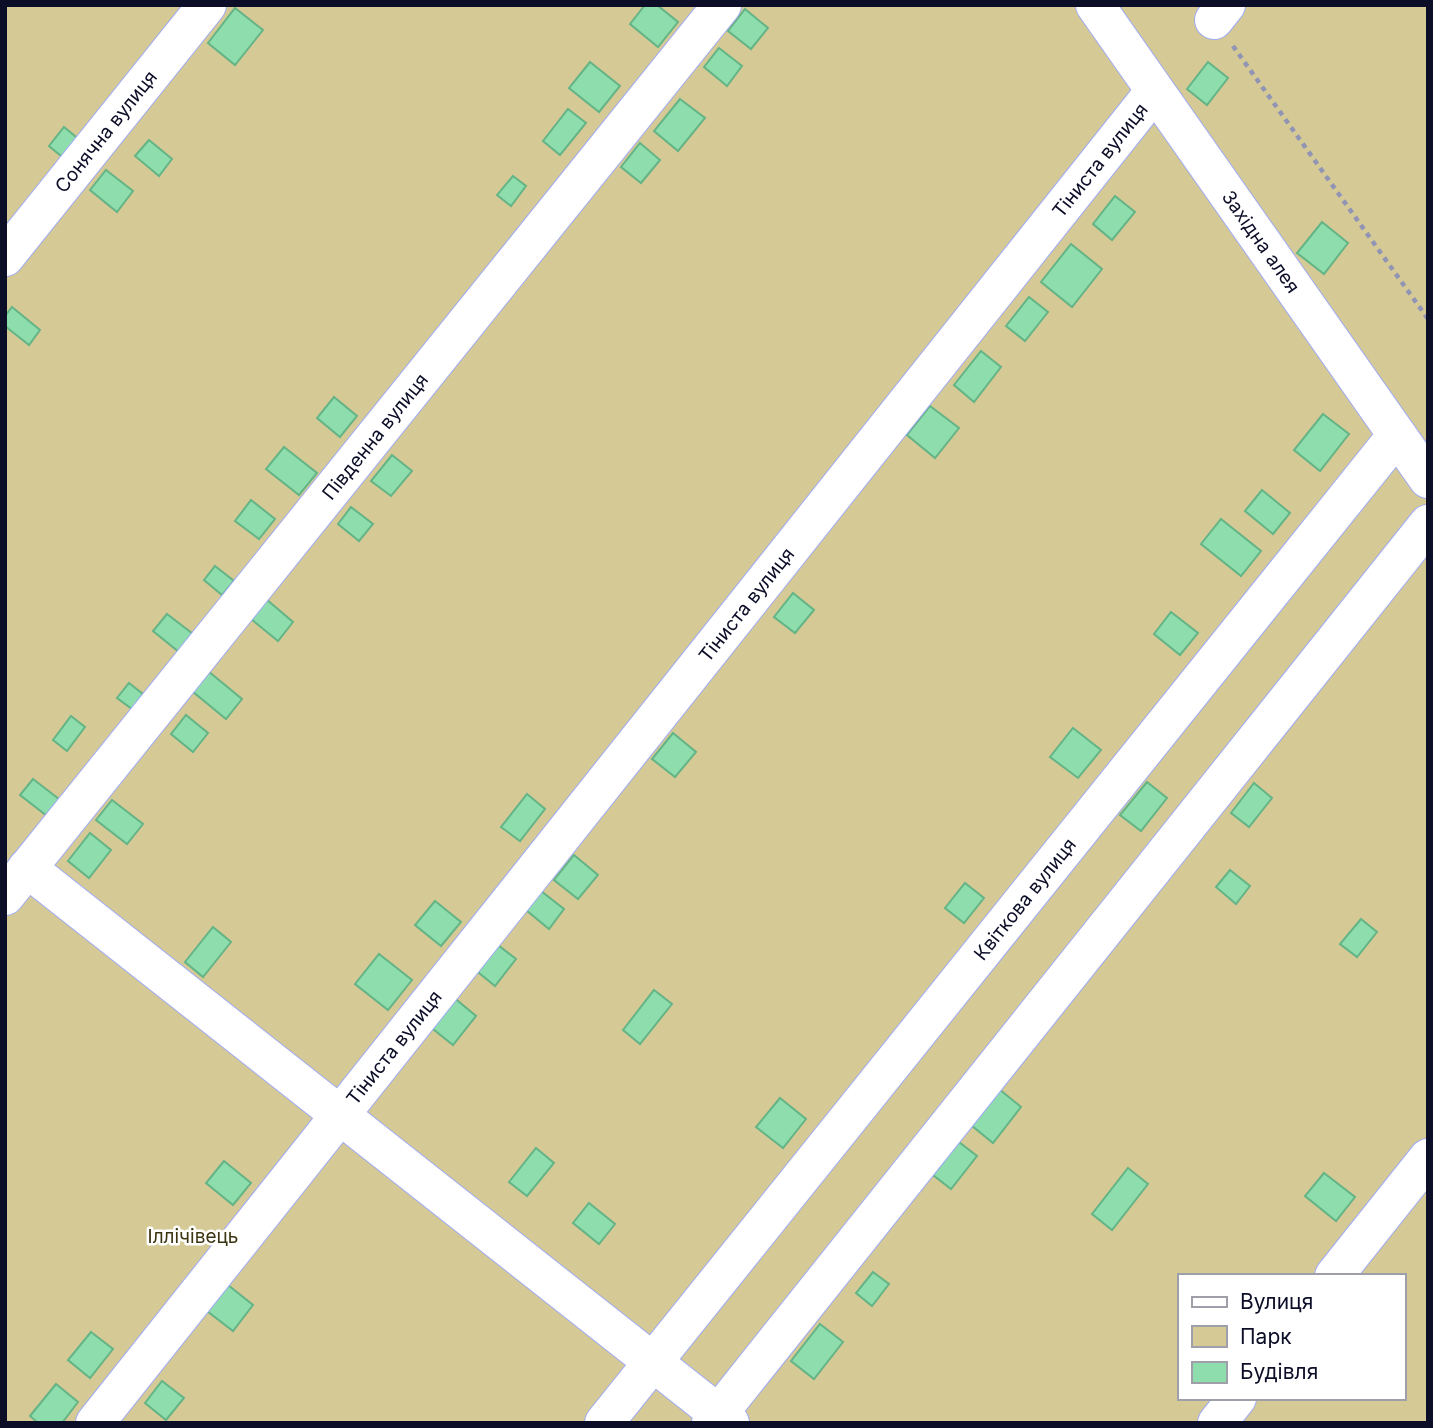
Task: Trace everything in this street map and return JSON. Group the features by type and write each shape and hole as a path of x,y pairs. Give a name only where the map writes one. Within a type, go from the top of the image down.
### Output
{"lane":[{"name":"Сонячна вулиця","path":"5,257 207,5"},
{"name":"Південна вулиця","path":"16,882 722,5"},
{"name":"Західна алея","path":"1095,5 1154,92 1417,456"},
{"name":"Тіниста вулиця","path":"96,1423 1154,92"},
{"name":"Квіткова вулиця","path":"604,1423 652,1362 1417,456"},
{"path":"16,882 340,1115 652,1362 720,1420 1428,524"},
{"path":"1336,1274 1428,1158"},
{"path":"1217,1423 1235,1400"}],"path":[{"path":"1220,13 1428,319"}],"green space":[{"name":"Іллічівець","path":"5,5 1428,5 1428,1423 5,1423"}],"building":[{"path":"645,5 657,5 678,22 658,47 630,24"},
{"path":"235,8 263,30 235,65 208,43"},
{"path":"745,9 768,28 751,49 728,31"},
{"path":"719,48 742,66 727,86 704,67"},
{"path":"590,62 620,86 599,112 569,88"},
{"path":"1208,62 1228,78 1207,105 1187,89"},
{"path":"680,99 705,118 678,151 654,131"},
{"path":"568,109 586,123 560,155 543,141"},
{"path":"64,127 81,141 66,160 49,146"},
{"path":"149,140 172,159 159,176 135,156"},
{"path":"640,143 660,160 641,183 621,167"},
{"path":"106,170 133,191 117,212 90,190"},
{"path":"513,176 526,186 511,206 497,195"},
{"path":"1115,196 1135,212 1112,240 1093,224"},
{"path":"1322,222 1348,243 1324,274 1297,253"},
{"path":"1071,244 1102,269 1072,307 1041,282"},
{"path":"1029,297 1048,312 1025,341 1006,326"},
{"path":"12,307 40,330 29,345 5,326 5,316"},
{"path":"981,351 1001,367 974,402 954,385"},
{"path":"334,397 357,416 340,437 317,418"},
{"path":"930,406 959,428 935,458 907,435"},
{"path":"1323,414 1349,434 1320,471 1294,450"},
{"path":"284,447 317,473 299,495 266,469"},
{"path":"392,455 412,471 391,496 371,481"},
{"path":"1262,490 1290,513 1273,534 1245,511"},
{"path":"251,500 275,519 259,539 235,521"},
{"path":"351,507 373,524 359,541 338,524"},
{"path":"1221,519 1261,551 1241,576 1201,544"},
{"path":"215,566 234,581 222,595 204,580"},
{"path":"793,593 814,610 795,633 774,617"},
{"path":"266,599 293,622 278,641 251,619"},
{"path":"1171,612 1198,633 1180,655 1154,634"},
{"path":"167,614 193,634 179,652 153,631"},
{"path":"208,671 242,699 226,719 192,691"},
{"path":"129,683 143,694 132,709 117,698"},
{"path":"186,715 208,733 193,752 171,734"},
{"path":"71,716 85,727 67,751 53,740"},
{"path":"1073,728 1101,750 1078,778 1050,757"},
{"path":"673,733 696,752 675,777 652,759"},
{"path":"33,779 64,803 51,819 20,795"},
{"path":"1147,782 1167,798 1141,831 1120,815"},
{"path":"1254,783 1272,798 1249,827 1231,813"},
{"path":"527,794 545,809 520,841 501,827"},
{"path":"112,800 143,824 127,844 96,820"},
{"path":"90,833 111,850 89,878 68,861"},
{"path":"574,855 598,875 578,899 554,880"},
{"path":"1230,870 1250,886 1236,904 1216,887"},
{"path":"965,883 984,898 964,923 945,908"},
{"path":"541,891 564,909 549,929 526,910"},
{"path":"435,901 461,922 441,946 415,925"},
{"path":"1361,919 1377,932 1357,957 1340,944"},
{"path":"213,927 231,942 203,977 185,962"},
{"path":"494,942 516,959 495,986 473,968"},
{"path":"379,954 412,980 388,1010 355,984"},
{"path":"654,990 672,1004 640,1044 623,1030"},
{"path":"452,996 476,1016 453,1045 428,1025"},
{"path":"999,1089 1021,1107 993,1143 971,1125"},
{"path":"780,1098 806,1119 783,1148 756,1127"},
{"path":"959,1142 977,1156 951,1189 933,1175"},
{"path":"536,1148 554,1163 527,1196 509,1182"},
{"path":"224,1161 251,1183 233,1205 206,1183"},
{"path":"1128,1168 1148,1184 1112,1230 1092,1214"},
{"path":"1324,1173 1355,1197 1336,1221 1305,1196"},
{"path":"589,1203 615,1224 599,1244 573,1223"},
{"path":"873,1272 889,1284 872,1306 856,1293"},
{"path":"228,1285 253,1305 233,1331 207,1311"},
{"path":"820,1324 843,1342 814,1379 791,1361"},
{"path":"91,1332 113,1349 90,1378 68,1360"},
{"path":"162,1381 184,1398 166,1420 145,1403"},
{"path":"56,1384 78,1402 62,1423 38,1423 30,1416"}]}
